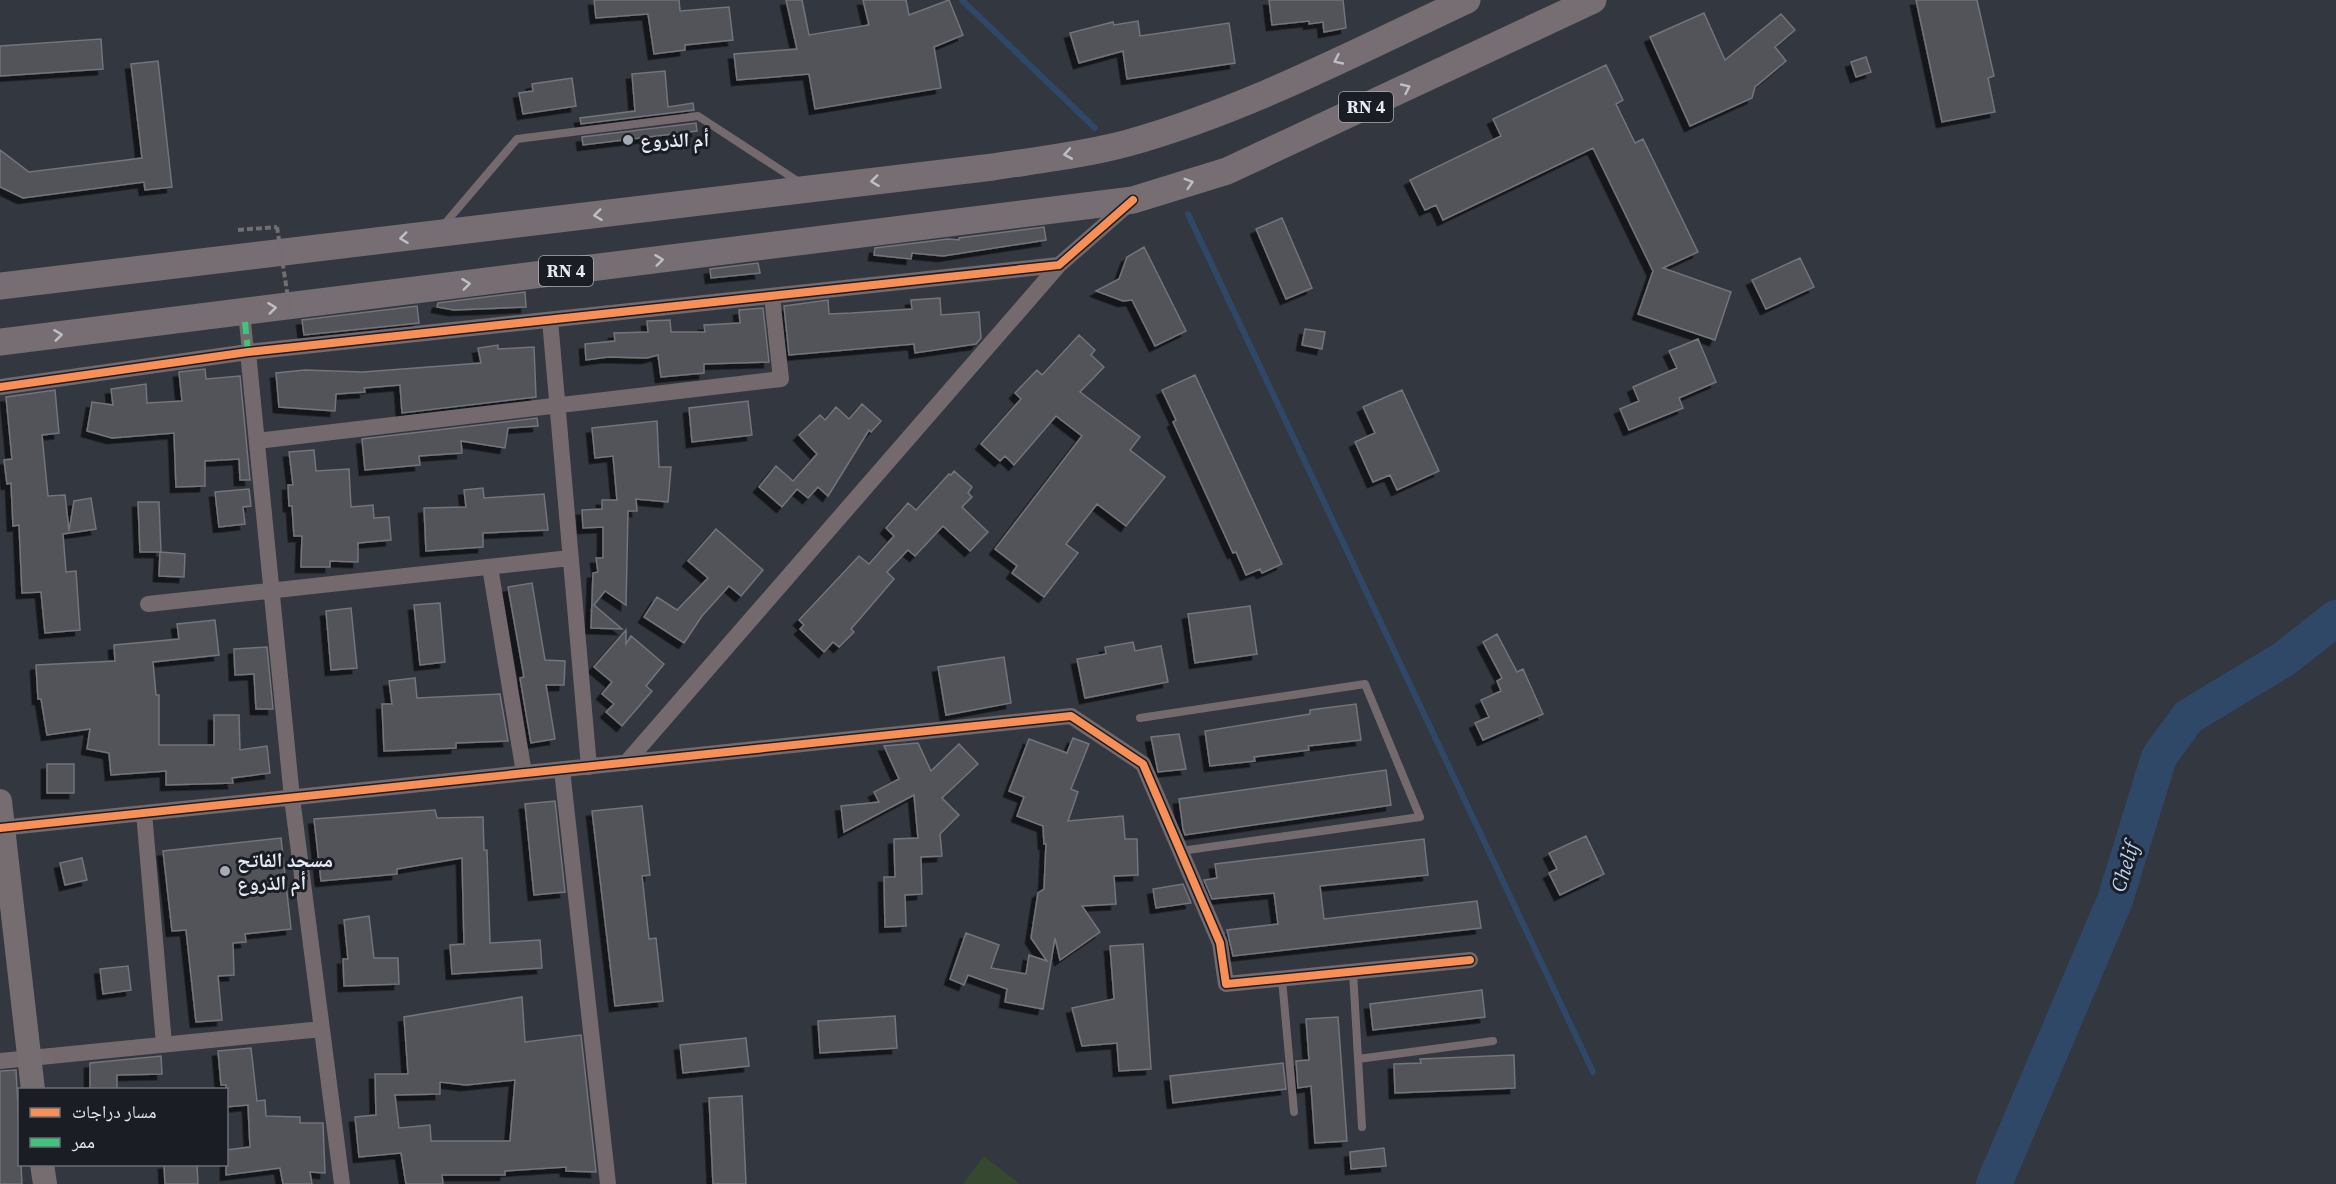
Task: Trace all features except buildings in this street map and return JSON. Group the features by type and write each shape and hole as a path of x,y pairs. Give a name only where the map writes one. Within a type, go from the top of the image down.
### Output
{"highway":[{"name":"RN 4","path":"0,286 993,167 1126,144 1200,120 1296,80 1467,0"},
{"name":"RN 4","path":"0,342 1133,200 1227,171 1593,0"}],"main road":[{"path":"0,801 33,1088"},
{"path":"42,1166 45,1184"}],"street":[{"path":"626,763 1059,265 1133,200"},
{"path":"0,387 248,352 1059,265"},
{"path":"257,441 781,379 772,296"},
{"path":"550,320 589,767"},
{"path":"245,322 292,798 342,1184"},
{"path":"148,604 570,558"},
{"path":"490,567 524,773"},
{"path":"2,828 1071,716 1143,764 1220,943 1226,984 1470,960"},
{"path":"562,770 608,1184"},
{"path":"144,813 164,1044"},
{"path":"0,1061 322,1029"}],"lane":[{"path":"436,234 517,139 695,116 810,189"},
{"path":"1140,718 1365,684 1420,817 1181,851"},
{"path":"1353,972 1362,1127"},
{"path":"1282,979 1294,1113"},
{"path":"1358,1059 1493,1041"}],"path":[{"path":"238,230 277,227 291,317"}],"green space":[{"path":"984,1156 1020,1184 963,1184"}],"waterway":[{"path":"962,0 1095,128"},
{"path":"1188,214 1593,1072"},
{"name":"Chelif","path":"1994,1184 2115,900 2159,757 2188,717 2284,659 2336,618"}],"marked path":[{"path":"245,322 248,352"}],"cycle path":[{"path":"0,387 248,352 1059,265 1133,200"},
{"path":"0,828 1071,716 1143,764 1220,943 1226,984 1470,960"}],"place":[{"name":"أم الذروع","path":"628,140"},
{"name":"مسجد الفاتح أم الذروع","path":"225,871"}]}
